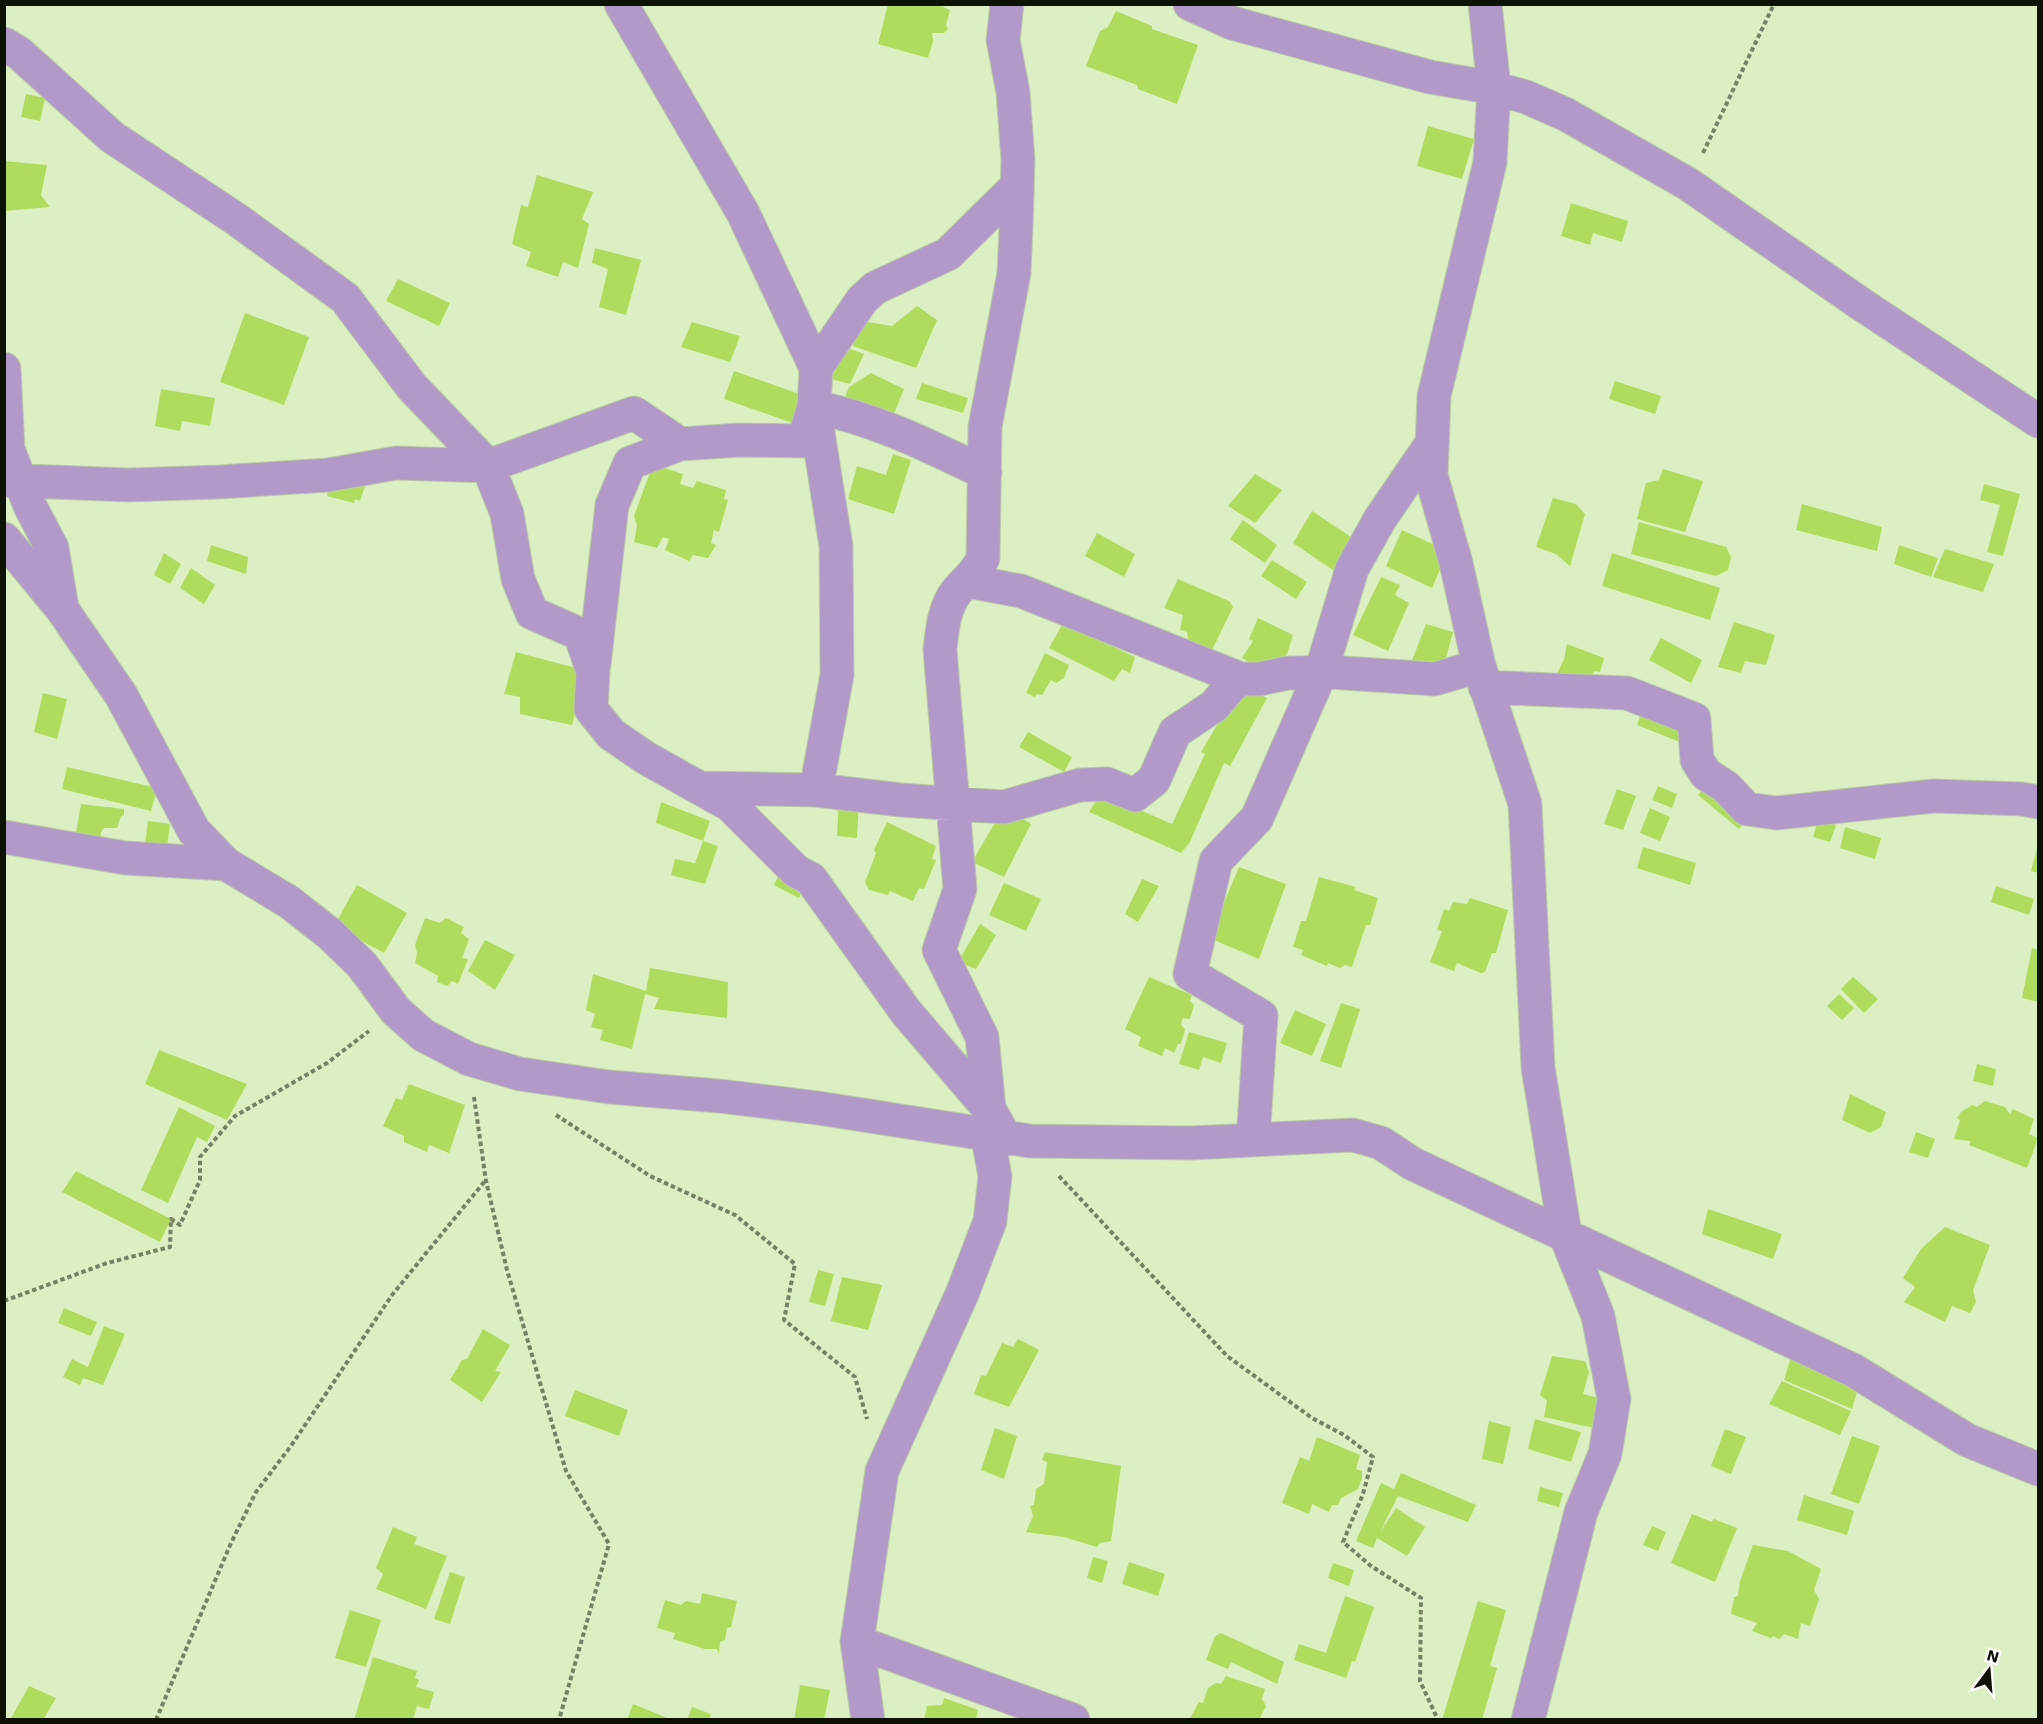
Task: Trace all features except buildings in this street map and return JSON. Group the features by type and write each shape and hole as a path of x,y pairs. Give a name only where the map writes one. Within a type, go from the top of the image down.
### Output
{"street":[{"path":"621,4 743,213 816,368 814,407 836,546 837,675 816,790"},
{"path":"868,1719 857,1642 882,1472 962,1294 990,1221 1003,1130 982,1037 939,950 960,889 940,650 943,624 949,605 956,591 978,571 983,558 985,426 1014,273 1017,186 1013,92 1003,40 1007,4"},
{"path":"1190,4 1232,23 1431,76 1494,88 1526,97 1565,114 1688,184 1861,304 2038,421"},
{"path":"1484,6 1494,88 1490,162 1434,396 1431,475 1456,563 1482,676 1525,804 1538,1067 1565,1234 1598,1316 1614,1399 1605,1454 1581,1512 1528,1719"},
{"path":"4,44 19,53 112,137 236,219 345,298 412,387 488,466 507,514 518,579 532,613 580,634 593,672"},
{"path":"816,368 862,300 875,288 948,254 1017,186"},
{"path":"4,369 8,449 13,480 30,506 52,548 62,609"},
{"path":"814,407 832,410 921,442 985,473"},
{"path":"814,407 803,441 740,440 680,444 630,463 612,505 591,709 611,734 646,758 730,805 796,871 811,879 906,1012 1003,1130"},
{"path":"13,480 128,484 219,482 328,475 396,464 488,466 634,412 680,444"},
{"path":"1253,1140 1261,1016 1190,974 1216,861 1257,818 1321,672 1352,569 1380,519 1432,443"},
{"path":"4,539 62,609 121,695 194,831 226,864 289,902 330,934 362,965 396,1011 423,1035 469,1059 520,1074 609,1087 741,1098 1003,1130 1191,1143 1353,1135 1381,1143 1413,1164 1853,1370 1967,1440 2038,1469"},
{"path":"967,581 1021,591 1241,679 1259,680 1288,673 1321,672 1436,679 1482,676 1627,693 1674,709 1694,719 1697,760 1706,774 1726,787 1747,809 1776,813 1934,796 2022,799 2038,802"},
{"path":"701,788 816,790 1004,807 1080,785 1107,784 1135,795 1154,780 1175,732 1214,706 1231,686 1241,679"},
{"path":"4,837 125,858 226,864"},
{"path":"857,1642 1072,1719"}],"path":[{"path":"1688,184 1774,4"},
{"path":"4,1301 107,1263 170,1247 171,1219 180,1225 200,1180 200,1156 235,1116 327,1063 396,1011"},
{"path":"469,1059 486,1181 507,1270 566,1471 609,1544 559,1719"},
{"path":"520,1074 561,1121 650,1176 735,1215 795,1264 784,1320 855,1377 882,1472"},
{"path":"1003,1130 1080,1201 1227,1356 1312,1418 1344,1435 1373,1457 1363,1494 1343,1542 1371,1566 1421,1598 1420,1681 1438,1719"},
{"path":"156,1719 231,1543 256,1492 291,1446 392,1294 486,1181"}]}
